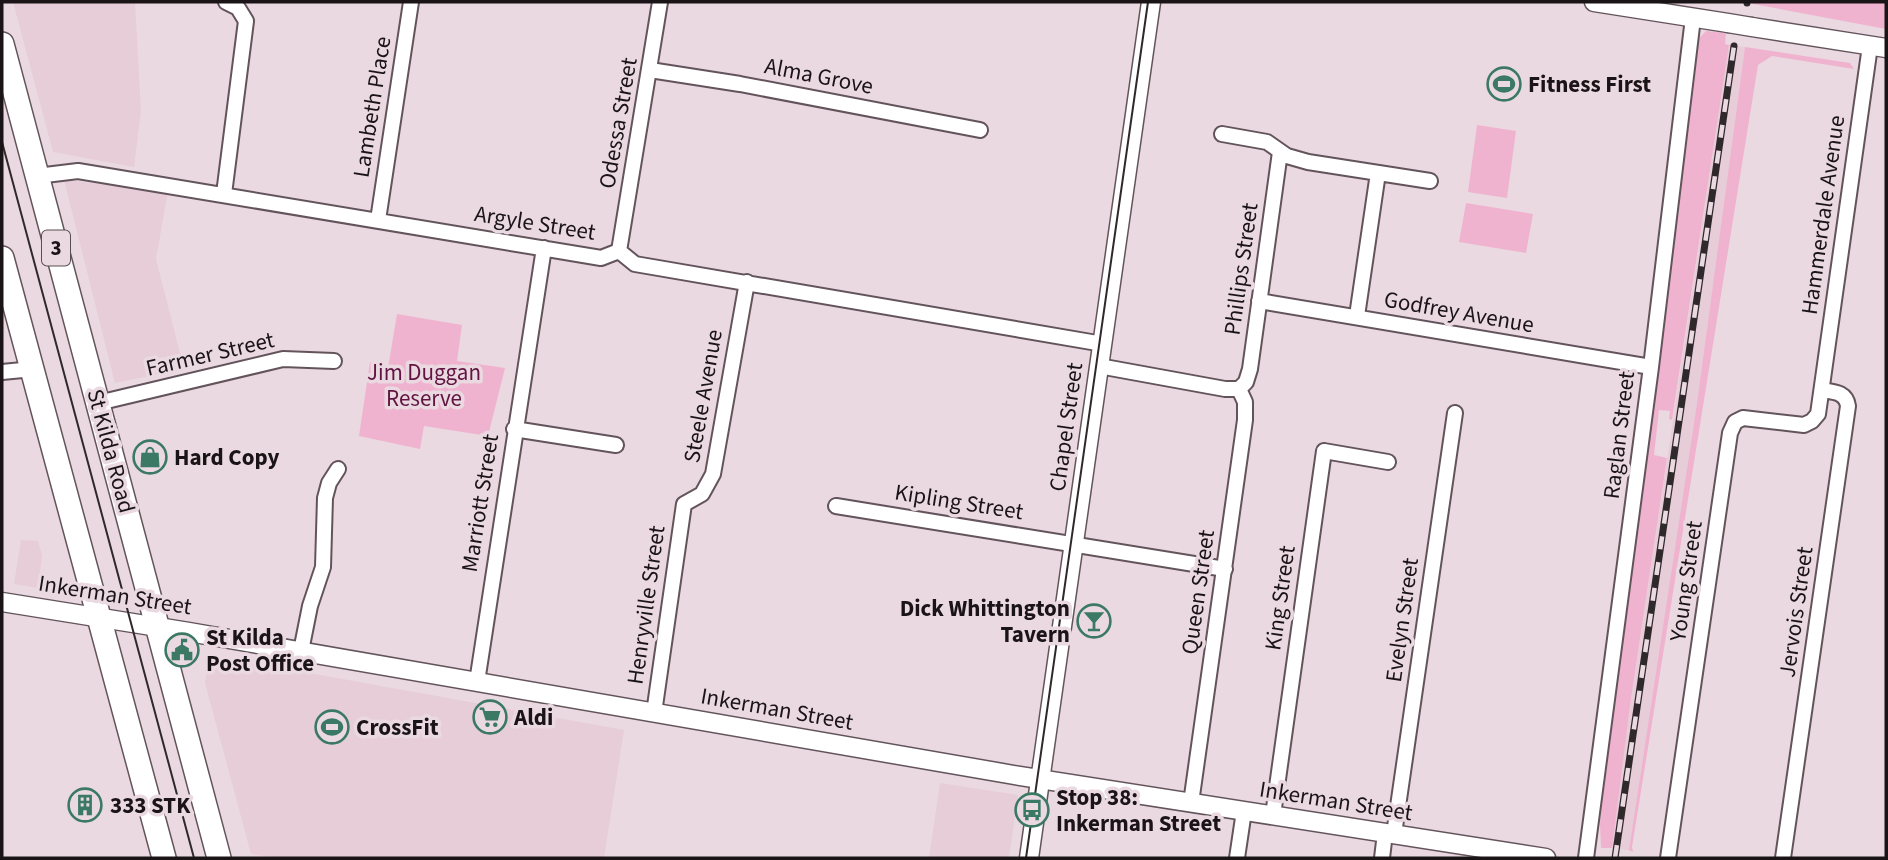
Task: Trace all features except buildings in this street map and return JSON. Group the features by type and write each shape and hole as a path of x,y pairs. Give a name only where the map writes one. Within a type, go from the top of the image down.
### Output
{"highway":[{"name":"St Kilda Road","path":"2,44 219,858"},
{"path":"2,258 164,858"}],"street":[{"path":"224,194 246,21 239,8 226,2"},
{"name":"Lambeth Place","path":"379,220 411,2"},
{"name":"Odessa Street","path":"619,251 660,2"},
{"name":"Chapel Street","path":"1029,858 1152,2"},
{"path":"1594,2 1878,47"},
{"name":"Raglan Street","path":"1586,858 1651,368 1693,18"},
{"name":"Hammerdale Avenue","path":"1822,390 1878,47"},
{"name":"Alma Grove","path":"650,70 980,130"},
{"path":"1222,134 1266,142 1280,152 1308,162 1430,181"},
{"name":"Phillips Street","path":"1239,388 1248,378 1280,152"},
{"name":"Argyle Street","path":"37,176 78,171 601,258 619,251 635,264 1103,344"},
{"path":"1357,316 1378,173"},
{"name":"Marriott Street","path":"477,682 544,248"},
{"name":"Steele Avenue","path":"684,504 702,495 713,474 747,282"},
{"name":"Godfrey Avenue","path":"1259,301 1651,368"},
{"name":"Farmer Street","path":"98,403 283,359 334,361"},
{"path":"1099,366 1225,389 1239,388"},
{"path":"2,372 33,369"},
{"name":"Queen Street","path":"1191,803 1245,420 1245,402 1239,388"},
{"name":"Young Street","path":"1668,858 1732,427 1743,418 1800,425 1809,423 1818,414 1822,390"},
{"name":"Jervois Street","path":"1783,858 1848,406 1845,397 1822,390"},
{"name":"Evelyn Street","path":"1382,858 1389,834 1455,413"},
{"path":"514,429 616,444"},
{"name":"King Street","path":"1273,816 1324,451 1388,462"},
{"path":"301,652 310,606 323,567 325,498 329,483 338,468"},
{"name":"Henryville Street","path":"654,713 684,504"},
{"name":"Kipling Street","path":"836,506 1225,569"},
{"name":"Inkerman Street","path":"2,602 1041,779 1546,858"},
{"path":"1237,858 1244,811"}],"shaded area":[{"path":"13,2 135,2 141,111 134,167 53,152"},
{"path":"1729,45 1745,47 1697,403 1629,850 1612,848 1618,789"},
{"path":"64,180 168,191 156,259 184,369 115,383"},
{"path":"21,540 38,541 42,555 38,588 14,584"},
{"path":"210,655 624,730 604,858 277,858 251,854 205,683"},
{"path":"940,783 1018,795 1009,858 929,858"}],"green space":[{"path":"1886,2 1886,29 1753,4"},
{"path":"1706,31 1726,33 1725,44 1729,45 1672,420 1669,419 1670,411 1659,410 1654,455 1667,458 1612,848 1601,848 1602,790 1699,38"},
{"path":"1745,47 1850,63 1854,69 1772,56 1758,65 1633,852 1629,850 1697,403"},
{"path":"1477,125 1516,131 1507,198 1468,192"},
{"path":"1466,203 1533,214 1526,253 1459,242"},
{"name":"Jim Duggan Reserve","path":"397,314 462,325 457,361 505,368 488,436 424,426 420,449 359,436 370,362 388,368"}],"tram line":[{"path":"1026,858 1148,2"},
{"path":"2,142 194,858"}],"railway":[{"path":"1615,858 1734,46"}],"place":[{"name":"Fitness First","path":"1504,84"},
{"name":"Hard Copy","path":"150,457"},
{"name":"Dick Whittington Tavern","path":"1094,621"},
{"name":"St Kilda Post Office","path":"182,650"},
{"name":"Aldi","path":"490,717"},
{"name":"CrossFit","path":"332,727"},
{"name":"333 STK","path":"85,805"},
{"name":"Stop 38: Inkerman Street","path":"1032,810"}]}
